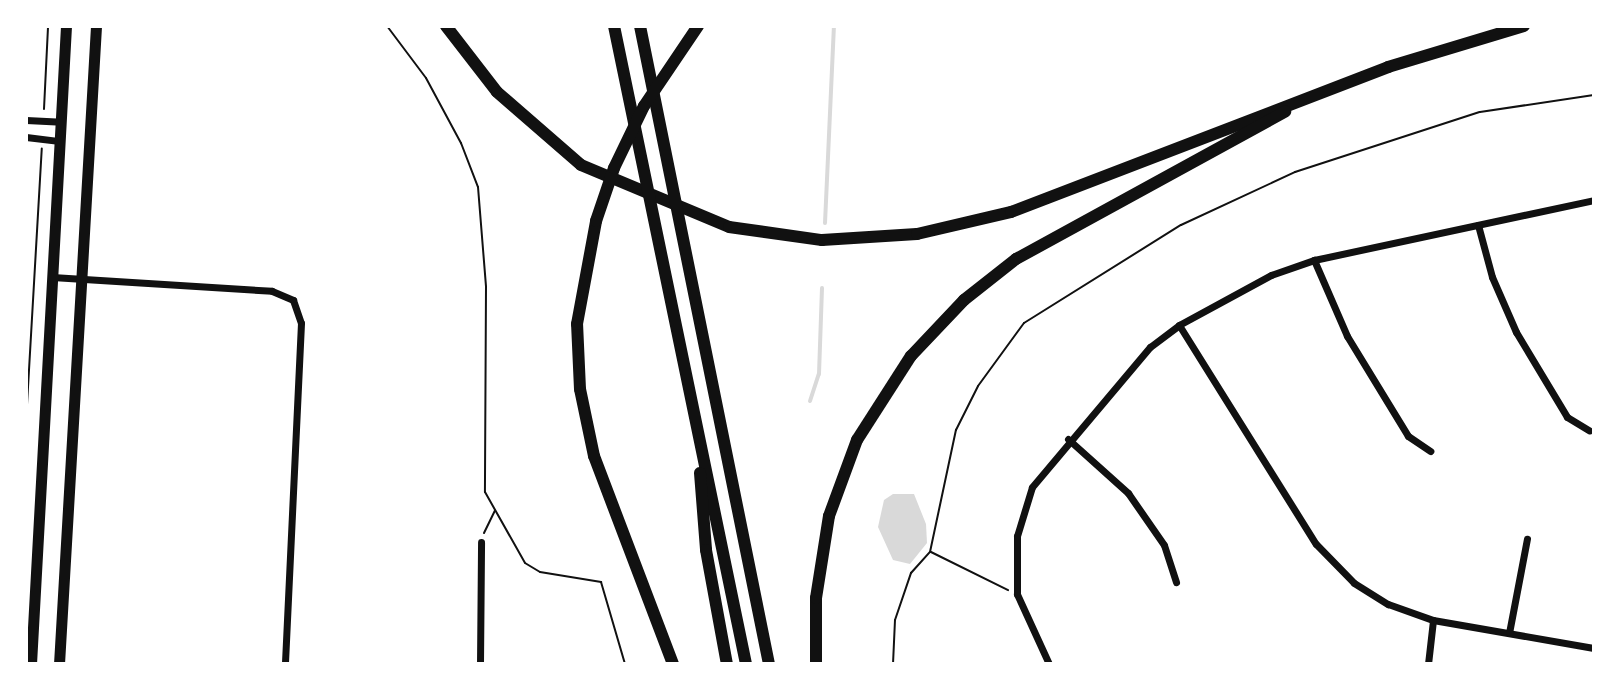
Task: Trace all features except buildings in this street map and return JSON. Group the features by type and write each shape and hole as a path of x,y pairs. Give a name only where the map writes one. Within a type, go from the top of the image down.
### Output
{"highway":[{"path":"446,26 497,92 561,152 664,204 729,227 778,237 861,239 958,227 1011,212 1428,53 1524,26"},
{"path":"614,26 746,664"},
{"path":"640,26 769,664"},
{"path":"673,664 607,495 580,389 580,290 596,221 628,136 698,26"},
{"path":"816,664 820,559 841,480 873,411 927,337 964,300 1016,259 1319,93"},
{"path":"696,423 706,550 727,664"}],"main road":[{"path":"31,664 66,26"},
{"path":"59,664 96,26"}],"street":[{"path":"26,120 61,122"},
{"path":"26,137 60,141"},
{"path":"1049,664 1017,594 1017,536 1032,487 1068,439 1150,347 1179,325 1271,275 1314,260 1594,200"},
{"path":"1478,225 1492,277 1516,332 1567,417 1589,430"},
{"path":"1314,260 1347,336 1400,423 1430,451"},
{"path":"52,277 272,291 293,300 301,323 285,664"},
{"path":"1179,325 1316,544 1354,583 1388,604 1433,620 1594,648"},
{"path":"1068,439 1128,493 1164,545 1176,582"},
{"path":"1509,633 1527,539"},
{"path":"480,664 481,542"},
{"path":"1428,664 1433,620"}],"path":[{"path":"42,121 48,26"},
{"path":"387,26 426,78 461,143 478,187 486,315 485,492 520,557 532,568 601,582 625,664"},
{"path":"893,664 900,602 915,565 930,552 943,477 962,414 1006,345 1035,315 1181,225 1295,172 1480,112 1594,95"},
{"path":"26,422 42,139"},
{"path":"481,542 496,508"},
{"path":"930,552 1017,594"}],"shaded area":[{"path":"893,494 914,494 926,524 927,543 910,564 893,560 878,527 884,500"}],"waterway":[{"path":"825,223 834,26"},
{"path":"810,401 819,374 822,288"}]}
